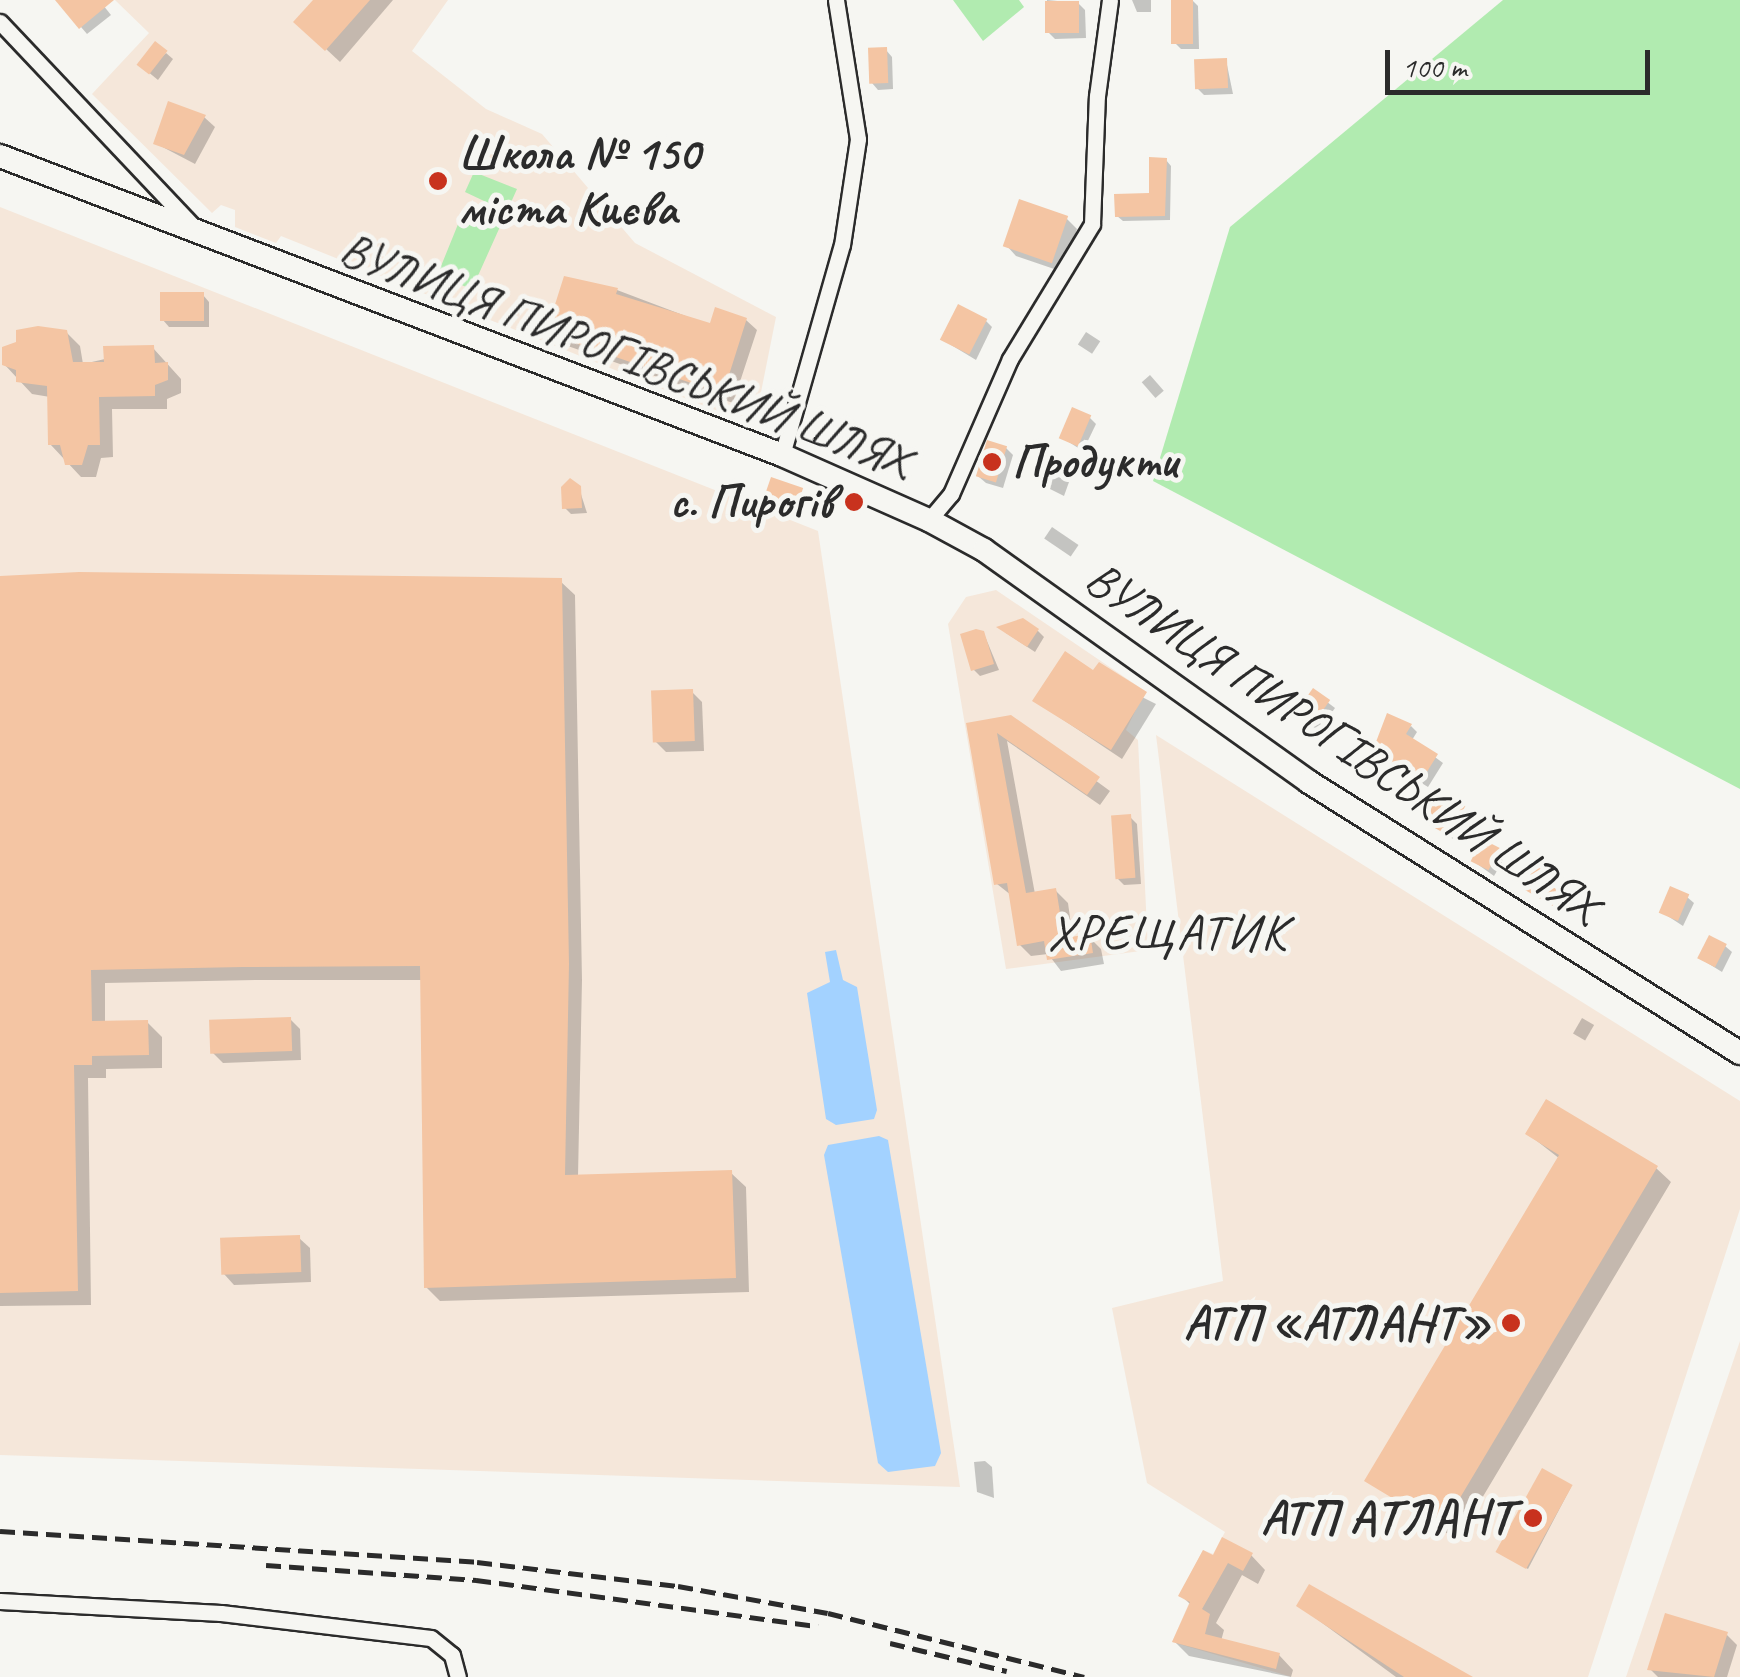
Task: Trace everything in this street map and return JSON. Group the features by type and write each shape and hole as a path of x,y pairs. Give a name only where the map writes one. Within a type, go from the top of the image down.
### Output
{"street":[{"path":"782,456 842,245 858,139 836,0"},
{"path":"929,520 951,494 1010,359 1092,224 1097,96 1110,0"},
{"path":"0,22 204,237"},
{"name":"ВУЛИЦЯ ПИРОГІВСЬКИЙ ШЛЯХ","path":"0,156 782,456 929,520 984,550 1309,782 1740,1054"},
{"path":"0,1601 221,1612 431,1638 452,1655 458,1677"}],"shaded area":[{"name":"Школа № 150 міста Києва","path":"115,0 448,0 412,51 486,109 542,134 635,243 776,317 757,412 736,417 707,407 281,236 276,243 235,227 235,210 221,205 212,213 92,94 149,33"},
{"path":"0,207 818,531 960,1487 0,1455"},
{"path":"996,590 1145,691 1126,730 1138,740 1148,950 1006,969 948,624 966,597"},
{"path":"1156,735 1740,1101 1740,1209 1588,1677 1292,1677 1172,1642 1189,1603 1179,1596 1203,1550 1213,1554 1225,1532 1147,1483 1112,1308 1223,1281"},
{"path":"1740,1341 1740,1677 1626,1677"}],"green space":[{"path":"953,0 1019,0 1024,7 983,41"},
{"path":"1503,0 1740,0 1740,789 1153,481 1230,227"},
{"path":"474,172 517,189 472,289 437,276 465,207 495,220 501,209 465,192"}],"water":[{"path":"836,950 843,980 857,987 877,1110 874,1119 836,1125 826,1119 807,993 830,982 825,952"},
{"path":"879,1136 888,1140 941,1453 935,1466 888,1472 878,1463 824,1155 828,1145"}],"building":[{"path":"55,0 114,0 79,29"},
{"path":"313,0 370,0 325,51 293,22"},
{"path":"1171,0 1193,0 1193,44 1171,44"},
{"path":"1045,1 1079,1 1079,33 1045,33"},
{"path":"155,41 168,51 149,74 137,65"},
{"path":"887,47 888,83 869,84 868,48"},
{"path":"1227,58 1228,88 1195,89 1194,59"},
{"path":"168,101 206,115 184,155 153,144"},
{"path":"1149,157 1167,158 1165,216 1115,217 1114,194 1149,193"},
{"path":"1019,199 1068,216 1052,263 1003,246"},
{"path":"564,276 618,288 616,294 710,323 715,307 747,318 723,394 546,333"},
{"path":"160,292 204,292 204,321 160,321"},
{"path":"958,304 987,319 969,355 940,340"},
{"path":"38,326 67,330 73,362 104,362 103,346 154,345 155,363 168,362 168,380 155,385 155,396 99,397 100,445 88,445 82,465 65,465 60,445 48,445 47,386 16,382 16,370 2,365 2,347 16,342 16,330"},
{"path":"1072,407 1091,415 1078,447 1059,438"},
{"name":"Продукти","path":"987,440 1007,446 996,482 976,476"},
{"path":"771,477 803,488 797,507 764,496"},
{"path":"570,478 581,486 582,508 562,509 561,487"},
{"path":"79,572 562,578 569,964 565,1175 732,1170 736,1278 424,1288 420,966 91,970 92,1021 148,1020 149,1055 92,1056 92,1065 74,1065 78,1291 0,1293 0,576"},
{"path":"1023,618 1039,629 1027,647 996,627"},
{"path":"984,631 994,664 971,671 960,634"},
{"path":"1065,651 1093,670 1099,662 1147,692 1111,750 1032,701"},
{"path":"1313,688 1330,700 1311,727 1294,715"},
{"path":"693,689 695,741 653,742 651,690"},
{"path":"1387,713 1412,724 1406,734 1438,754 1420,783 1371,755"},
{"path":"1011,715 1100,777 1087,795 997,733 1026,893 1056,888 1064,938 1090,934 1093,953 1047,960 1044,941 1017,946 1007,883 994,885 966,723"},
{"path":"1440,792 1465,806 1449,836 1424,822"},
{"path":"1131,814 1135,878 1116,879 1111,815"},
{"path":"1482,839 1500,848 1488,870 1471,861"},
{"path":"1535,862 1551,871 1544,882 1568,896 1560,910 1525,890"},
{"path":"1670,886 1689,894 1678,921 1659,913"},
{"path":"1709,935 1727,944 1715,967 1697,958"},
{"path":"291,1017 292,1051 210,1054 209,1020"},
{"name":"АТП «АТЛАНТ»","path":"1546,1099 1658,1166 1442,1528 1364,1481 1559,1155 1525,1134"},
{"path":"300,1235 301,1272 221,1275 220,1238"},
{"name":"АТП АТЛАНТ","path":"1542,1468 1573,1485 1526,1569 1495,1552"},
{"path":"1222,1537 1253,1553 1243,1571 1228,1563 1202,1609 1210,1614 1205,1634 1280,1653 1276,1669 1172,1642 1190,1602 1178,1596 1203,1550 1213,1555"},
{"path":"1309,1584 1473,1677 1404,1677 1296,1606"},
{"path":"1665,1613 1728,1632 1714,1677 1647,1670"}],"railway":[{"path":"0,1531 477,1562 678,1586 828,1613 1084,1677"},
{"path":"266,1565 476,1580 818,1626"},
{"path":"890,1643 1007,1671"}],"place":[{"name":"Школа № 150 міста Києва","path":"438,181"},
{"name":"Продукти","path":"992,462"},
{"name":"с. Пирогів","path":"854,502"},
{"name":"АТП «АТЛАНТ»","path":"1511,1323"},
{"name":"АТП АТЛАНТ","path":"1533,1518"}],"district":[{"name":"ХРЕЩАТИК","path":"1168,933"}]}
